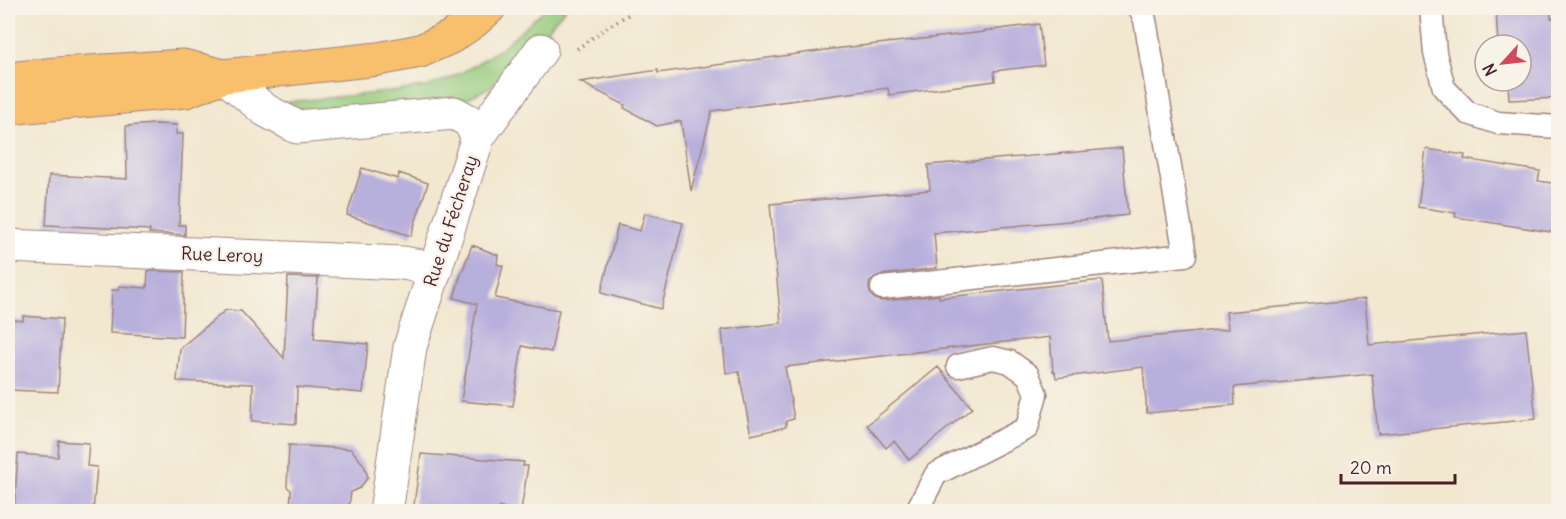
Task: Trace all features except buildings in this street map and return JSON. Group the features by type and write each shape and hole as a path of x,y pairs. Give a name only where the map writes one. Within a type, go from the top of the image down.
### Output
{"main road":[{"path":"8,108 186,91 224,76 378,59 420,51 451,38 489,8"},
{"path":"8,79 183,66 224,76"}],"street":[{"path":"478,137 541,50"},
{"name":"Rue du Fécheray","path":"224,76 265,110 297,127 454,113 469,121 478,137 410,347 386,512"},
{"name":"Rue Leroy","path":"8,246 403,263 436,269"}],"lane":[{"path":"882,288 1185,255 1145,20 1140,8"},
{"path":"1431,8 1435,53 1444,88 1468,113 1498,123 1558,127"},
{"path":"916,512 936,474 1027,428 1036,394 1028,375 1010,362 993,358 958,366"}],"path":[{"path":"541,50 565,58 606,28 639,8"}],"green space":[{"path":"546,8 566,8 509,71 490,87 468,98 428,104 297,114 285,102 397,91 429,86 449,79 500,49"}]}
